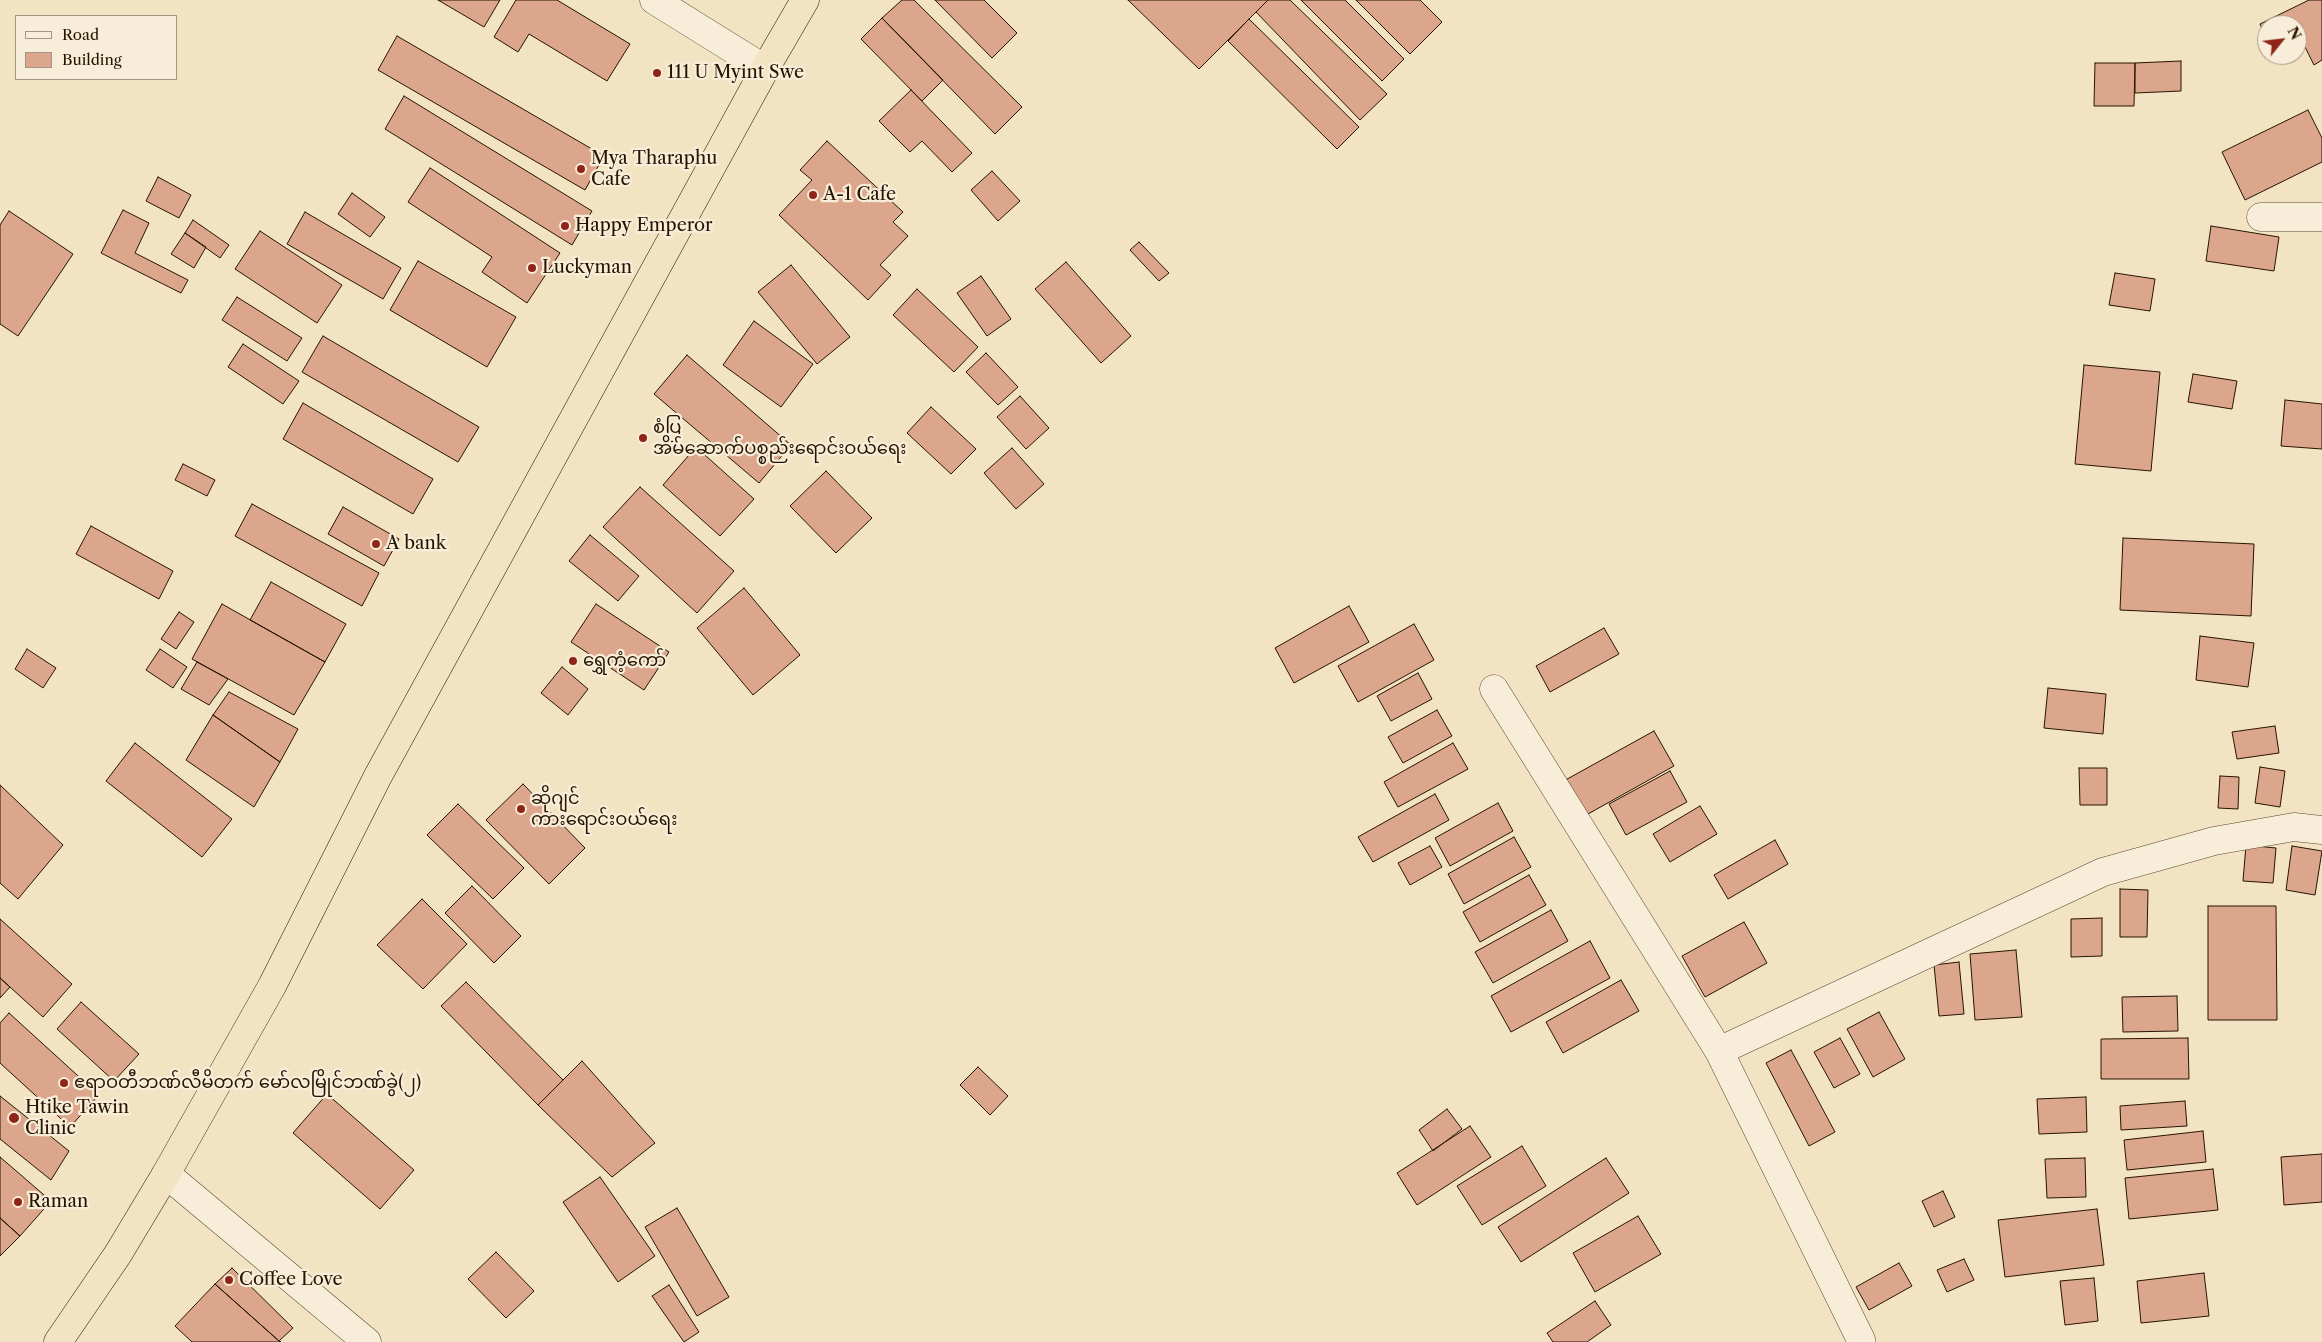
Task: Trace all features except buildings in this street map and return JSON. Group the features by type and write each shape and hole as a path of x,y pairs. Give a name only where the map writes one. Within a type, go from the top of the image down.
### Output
{"highway":[{"path":"58,1342 118,1254 166,1174 272,986 378,776 765,69 805,0"}],"street":[{"path":"654,0 765,69"},
{"path":"2261,217 2322,217"},
{"path":"1494,690 1719,1050 1861,1340"},
{"path":"1719,1050 2103,872 2214,841 2294,827 2322,830"},
{"path":"166,1174 367,1342"}],"place":[{"name":"111 U Myint Swe","path":"657,73"},
{"name":"Mya Tharaphu Cafe","path":"581,169"},
{"name":"A-1 Cafe","path":"813,195"},
{"name":"Happy Emperor","path":"565,226"},
{"name":"Luckyman","path":"532,268"},
{"name":"စံပြ အိမ်ဆောက်ပစ္စည်းရောင်းဝယ်ရေး","path":"643,438"},
{"name":"A bank","path":"376,544"},
{"name":"ရွှေကံ့ကော်","path":"573,661"},
{"name":"ဆိုဂျင် ကားရောင်းဝယ်ရေး","path":"521,809"},
{"name":"ဧရာဝတီဘဏ်လီမိတက် မော်လမြိုင်ဘဏ်ခွဲ(၂)","path":"64,1083"},
{"name":"Htike Tawin Clinic","path":"14,1118"},
{"name":"Raman","path":"18,1202"},
{"name":"Coffee Love","path":"229,1280"}]}
